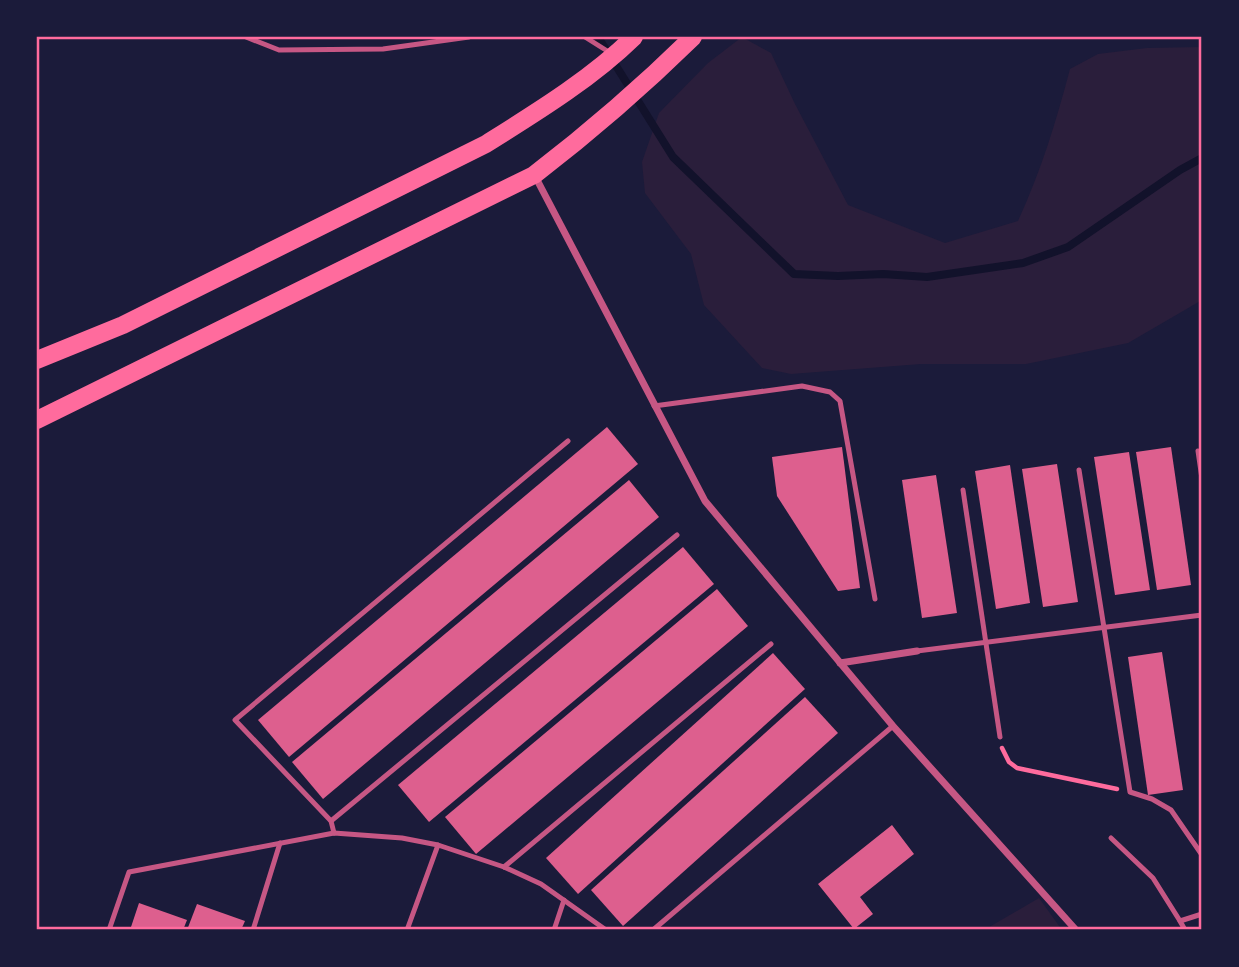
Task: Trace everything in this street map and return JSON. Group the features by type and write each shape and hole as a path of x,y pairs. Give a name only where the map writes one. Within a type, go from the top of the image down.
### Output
{"main road":[{"path":"37,360 124,325 486,144 529,117 614,55 634,37"},
{"path":"37,420 534,175 577,143 694,37"}],"street":[{"path":"534,175 705,501 893,726 1076,930"},
{"path":"840,663 917,652"}],"lane":[{"path":"246,37 279,50 383,50 469,37"},
{"path":"585,37 614,55"},
{"path":"654,406 802,386 830,392 840,401 875,599"},
{"path":"334,833 331,821 235,720 568,441"},
{"path":"1198,451 1202,479"},
{"path":"1079,470 1130,792 1152,799 1171,810 1202,855"},
{"path":"963,489 1000,737"},
{"path":"331,821 677,536"},
{"path":"917,652 1202,615"},
{"path":"504,867 771,644"},
{"path":"653,930 893,726"},
{"path":"109,930 129,872 334,833 402,838 438,845 504,867 541,884 606,930"},
{"path":"1111,838 1153,878 1185,930"},
{"path":"253,930 279,844"},
{"path":"407,930 438,845"},
{"path":"554,930 565,900"},
{"path":"1180,921 1202,914"}],"path":[{"path":"1000,737 1003,753 1017,768 1130,792"}],"shaded area":[{"path":"742,37 771,53 848,205 945,243 1018,221 1047,146 1070,69 1098,54 1147,48 1202,47 1202,300 1128,343 1026,364 921,364 791,374 762,368 704,305 691,254 645,193 642,162 659,113 708,63"},
{"path":"1039,898 1062,930 984,930"}],"building":[{"path":"607,427 638,464 289,757 258,720"},
{"path":"842,447 860,588 838,591 777,496 772,457"},
{"path":"1171,447 1191,585 1157,590 1136,452"},
{"path":"1129,452 1150,590 1115,595 1094,457"},
{"path":"1057,464 1078,602 1043,607 1022,469"},
{"path":"1010,465 1030,603 996,609 975,471"},
{"path":"936,475 957,613 922,618 902,480"},
{"path":"629,480 659,517 323,799 292,762"},
{"path":"683,547 714,584 429,822 398,785"},
{"path":"717,589 748,626 476,854 445,817"},
{"path":"1162,652 1183,790 1148,795 1128,657"},
{"path":"773,653 805,689 578,894 546,858"},
{"path":"805,697 838,733 623,926 591,890"},
{"path":"892,825 914,854 860,897 873,914 854,929 818,884"},
{"path":"139,903 187,920 183,930 130,930"},
{"path":"197,904 245,921 241,930 187,930"}],"waterway":[{"path":"598,37 673,157 794,274 927,277 1023,263 1068,247 1180,170 1202,158"}]}
